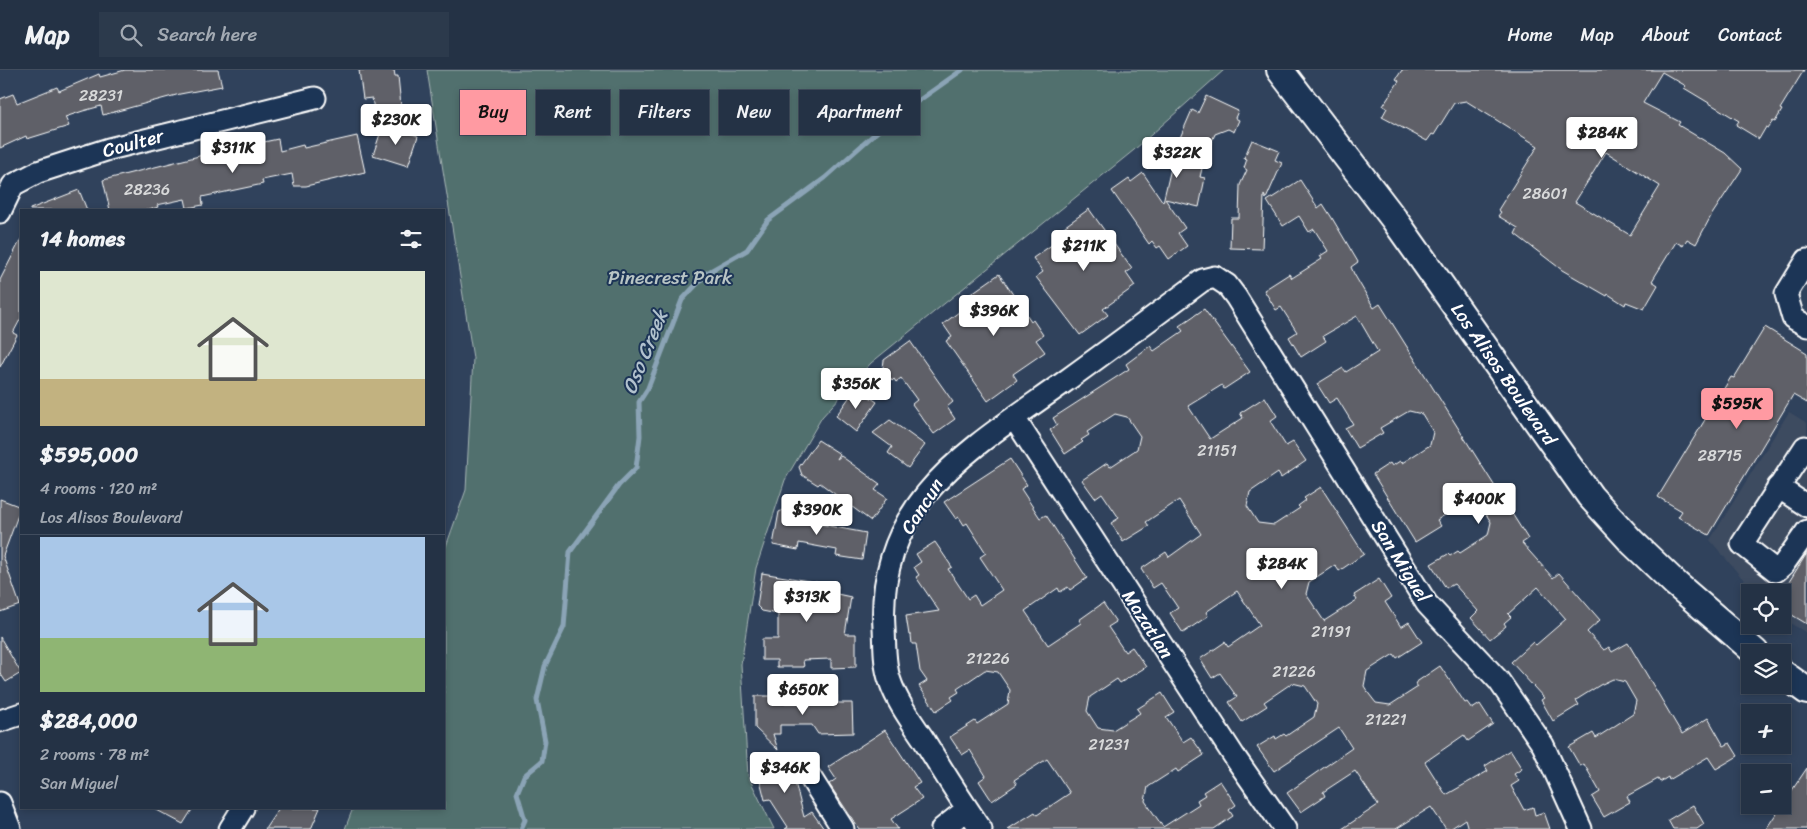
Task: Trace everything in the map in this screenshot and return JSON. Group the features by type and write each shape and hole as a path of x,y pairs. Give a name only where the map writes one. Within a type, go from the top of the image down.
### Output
{"main road":[{"name":"Los Alisos Boulevard","path":"1280,70 1394,219 1590,496 1632,542 1676,584 1746,644"},
{"path":"1791,679 1807,691"}],"street":[{"name":"Coulter","path":"0,212 13,185 38,172 109,149 315,98"},
{"path":"1807,260 1786,294 1793,318 1807,326"},
{"name":"Cancun","path":"981,829 904,709 890,681 882,606 885,579 892,556 911,516 924,496 945,471 1014,418 1203,280 1215,277 1227,285"},
{"name":"San Miguel","path":"1227,285 1292,385 1427,604 1499,681 1543,745 1580,829"},
{"name":"Mazatlan","path":"1014,418 1234,756 1285,829"},
{"path":"1807,448 1804,447 1742,544 1776,572 1807,531"},
{"path":"1778,487 1807,506"},
{"path":"0,722 20,714"},
{"path":"810,777 843,829"},
{"path":"0,803 10,829"},
{"path":"230,829 242,809"},
{"path":"942,829 967,809"}],"shaded area":[{"path":"1789,412 1807,423 1807,633 1791,624 1791,584 1747,584 1710,540"}],"green space":[{"name":"Pinecrest Park","path":"427,70 1224,70 1134,150 871,363 822,417 785,480 756,568 741,664 748,776 774,829 345,829 353,809 445,809 445,549 466,490 473,358"}],"building":[{"path":"125,70 218,70 222,86 180,94 103,115 101,106 83,111 65,117 69,126 27,139 26,136 0,148 0,99 13,94 17,103 57,87 59,91 99,74 100,77"},
{"path":"359,70 394,70 395,76 398,76 401,106 374,110 372,98 363,99"},
{"path":"1402,70 1804,70 1780,109 1782,110 1775,122 1773,121 1768,128 1766,127 1759,139 1736,125 1739,121 1684,88 1686,86 1662,72 1643,103 1680,122 1678,125 1725,153 1742,169 1711,216 1696,244 1687,239 1683,246 1676,242 1652,281 1658,285 1644,309 1626,302 1625,305 1562,270 1515,234 1518,228 1498,216 1501,212 1498,210 1538,146 1466,101 1454,103 1434,135 1432,134 1427,141 1382,117 1387,108 1383,106 1399,81 1396,79","holes":["1606,152 1660,186 1630,235 1575,202"]},
{"path":"1206,96 1238,111 1235,118 1239,120 1234,132 1228,129 1215,134 1204,160 1200,177 1205,178 1199,207 1165,199 1185,228 1178,233 1187,246 1169,259 1160,246 1157,248 1152,241 1149,244 1112,191 1129,179 1131,182 1143,173 1163,202 1176,147 1192,110 1198,113"},
{"path":"383,125 418,136 408,166 373,155"},
{"path":"357,136 365,172 306,186 294,186 292,174 262,180 263,184 202,197 203,205 187,208 185,199 157,205 158,207 152,209 110,209 103,180 223,150 225,159 261,151 259,143 278,139 280,151 303,145 304,148"},
{"path":"1252,140 1279,151 1275,160 1282,163 1266,199 1264,195 1262,249 1230,248 1231,218 1239,218 1240,185 1247,170 1244,168 1247,159 1244,158"},
{"path":"1300,180 1318,208 1323,204 1332,218 1358,262 1351,267 1354,274 1374,308 1380,304 1528,539 1522,543 1553,578 1559,573 1600,620 1587,632 1604,650 1609,647 1612,652 1628,643 1682,734 1708,718 1724,746 1730,743 1738,756 1716,769 1708,757 1669,780 1668,777 1660,782 1658,779 1627,796 1630,802 1604,817 1592,797 1600,792 1584,764 1580,766 1569,747 1593,733 1596,738 1633,714 1636,701 1625,682 1613,679 1600,685 1576,700 1579,705 1553,721 1541,700 1544,698 1511,662 1533,642 1536,645 1566,619 1538,587 1508,614 1511,617 1504,623 1506,626 1490,639 1471,618 1478,611 1454,584 1446,588 1431,564 1448,554 1450,556 1458,551 1460,553 1488,535 1491,522 1480,505 1467,501 1437,520 1441,526 1415,542 1373,474 1390,463 1392,466 1400,461 1402,463 1430,445 1433,432 1422,414 1409,411 1380,428 1383,433 1357,448 1345,428 1353,424 1337,398 1329,403 1317,384 1343,368 1346,372 1378,352 1357,316 1323,336 1326,341 1301,357 1289,337 1297,332 1281,307 1276,310 1264,290 1289,274 1292,278 1322,259 1320,256 1328,251 1314,229 1309,232 1299,216 1283,226 1267,201"},
{"path":"79,190 87,209 30,209"},
{"path":"1089,209 1132,269 1126,273 1135,286 1103,309 1108,315 1080,335 1036,277 1043,272 1033,258 1066,235 1061,229"},
{"path":"20,241 20,320 13,333 17,335 0,367 0,280"},
{"path":"999,274 1031,321 1033,320 1043,335 1036,340 1045,352 1013,374 1017,380 988,401 946,341 952,337 943,324 967,306 962,300"},
{"path":"1204,309 1250,372 1224,389 1222,385 1188,406 1210,439 1243,418 1240,413 1265,397 1277,416 1270,421 1286,446 1293,442 1306,461 1281,478 1278,473 1250,492 1247,506 1258,523 1274,525 1300,508 1298,506 1306,500 1304,498 1321,487 1364,554 1339,571 1335,565 1309,582 1306,594 1324,621 1357,600 1354,595 1379,579 1391,598 1385,602 1401,627 1409,622 1422,642 1397,658 1394,654 1367,671 1364,686 1369,694 1376,703 1390,705 1418,687 1415,683 1440,666 1465,703 1467,702 1472,709 1480,704 1493,724 1468,741 1464,735 1425,762 1446,795 1488,771 1485,766 1510,750 1522,769 1514,774 1519,781 1511,786 1524,810 1533,807 1535,815 1544,812 1550,829 1468,829 1465,819 1450,829 1446,829 1431,807 1396,829 1342,829 1378,805 1355,771 1323,792 1325,796 1301,812 1287,793 1352,748 1339,728 1274,771 1257,747 1275,736 1276,739 1284,734 1286,736 1314,717 1317,704 1305,686 1292,683 1264,702 1267,706 1242,722 1229,702 1237,697 1220,673 1212,678 1200,659 1225,642 1228,647 1260,625 1237,591 1206,612 1208,616 1183,633 1170,613 1178,608 1161,583 1153,588 1141,569 1166,552 1169,557 1201,534 1179,500 1146,522 1149,526 1123,542 1111,523 1119,518 1102,493 1095,498 1082,480 1107,463 1110,467 1137,449 1140,436 1127,417 1115,414 1087,432 1089,435 1081,440 1083,442 1065,454 1050,430 1057,425 1053,418 1129,369 1126,364 1150,346 1154,351 1183,331 1179,326"},
{"path":"1765,327 1807,353 1807,403 1793,395 1709,535 1678,517 1682,511 1658,497 1731,377 1734,378"},
{"path":"910,341 953,402 947,407 955,419 934,434 912,404 917,400 901,378 896,382 894,379 892,381 883,368 884,360"},
{"path":"856,388 877,402 856,432 836,416"},
{"path":"890,420 925,445 908,468 888,453 892,447 873,433"},
{"path":"818,440 840,454 837,459 841,456 880,484 875,490 887,498 871,521 820,483 818,485 802,475 799,467"},
{"path":"1010,459 1027,485 1021,489 1040,518 1046,515 1087,578 1070,590 1068,587 1060,592 1058,588 1025,611 1048,645 1081,623 1079,620 1103,603 1116,622 1108,627 1125,652 1132,647 1146,667 1120,683 1117,679 1090,697 1087,711 1098,728 1113,730 1140,713 1137,709 1162,693 1174,712 1166,717 1183,742 1191,737 1204,755 1178,772 1176,769 1148,787 1145,801 1163,827 1199,804 1197,800 1205,795 1203,792 1220,781 1236,805 1229,810 1233,816 1214,829 1008,829 1035,812 1037,815 1070,793 1047,759 1014,780 1017,784 992,801 979,781 986,776 970,750 962,755 950,737 975,721 977,724 1008,704 1010,690 998,672 985,670 957,689 959,692 951,697 953,700 936,711 919,686 927,681 920,671 916,644 912,644 906,616 939,611 916,577 919,575 914,567 921,562 916,554 935,542 952,567 948,569 968,599 974,595 980,605 1002,590 980,557 986,553 967,523 964,525 959,517 956,519 944,502"},
{"path":"0,499 20,507 3,556 20,605 0,612"},
{"path":"785,509 805,512 803,521 866,533 862,560 836,556 837,550 799,543 798,550 773,545 779,512"},
{"path":"1807,553 1807,624 1791,614 1791,584 1788,584"},
{"path":"762,573 838,586 837,594 851,597 845,634 856,634 856,667 831,668 831,659 803,660 804,667 777,667 777,660 762,660 762,639 778,639 778,614 762,611 757,606"},
{"path":"0,637 20,674 6,682 0,673"},
{"path":"837,695 837,703 852,703 853,733 818,734 812,725 780,725 780,734 773,734 778,750 755,728 755,696 780,696 780,703 812,703 812,696"},
{"path":"885,730 920,783 913,787 922,799 891,819 898,829 859,829 829,784 836,779 828,767"},
{"path":"779,754 783,769 791,767 804,817 812,812 824,829 785,829 788,827 770,799 765,800 759,776 763,775 759,759"},
{"path":"1807,768 1807,829 1766,829 1776,814 1791,814 1791,792"},
{"path":"1693,805 1704,824 1697,829 1673,829 1668,820"},
{"path":"155,809 192,809 183,824"},
{"path":"278,809 320,809 311,829 265,829"}],"waterway":[{"name":"Oso Creek","path":"521,829 525,820 517,793 524,776 542,761 545,741 537,700 545,666 564,627 570,552 619,485 636,468 640,436 639,402 648,388 682,300 707,273 747,250 768,220 825,178 887,123 962,70"}]}
